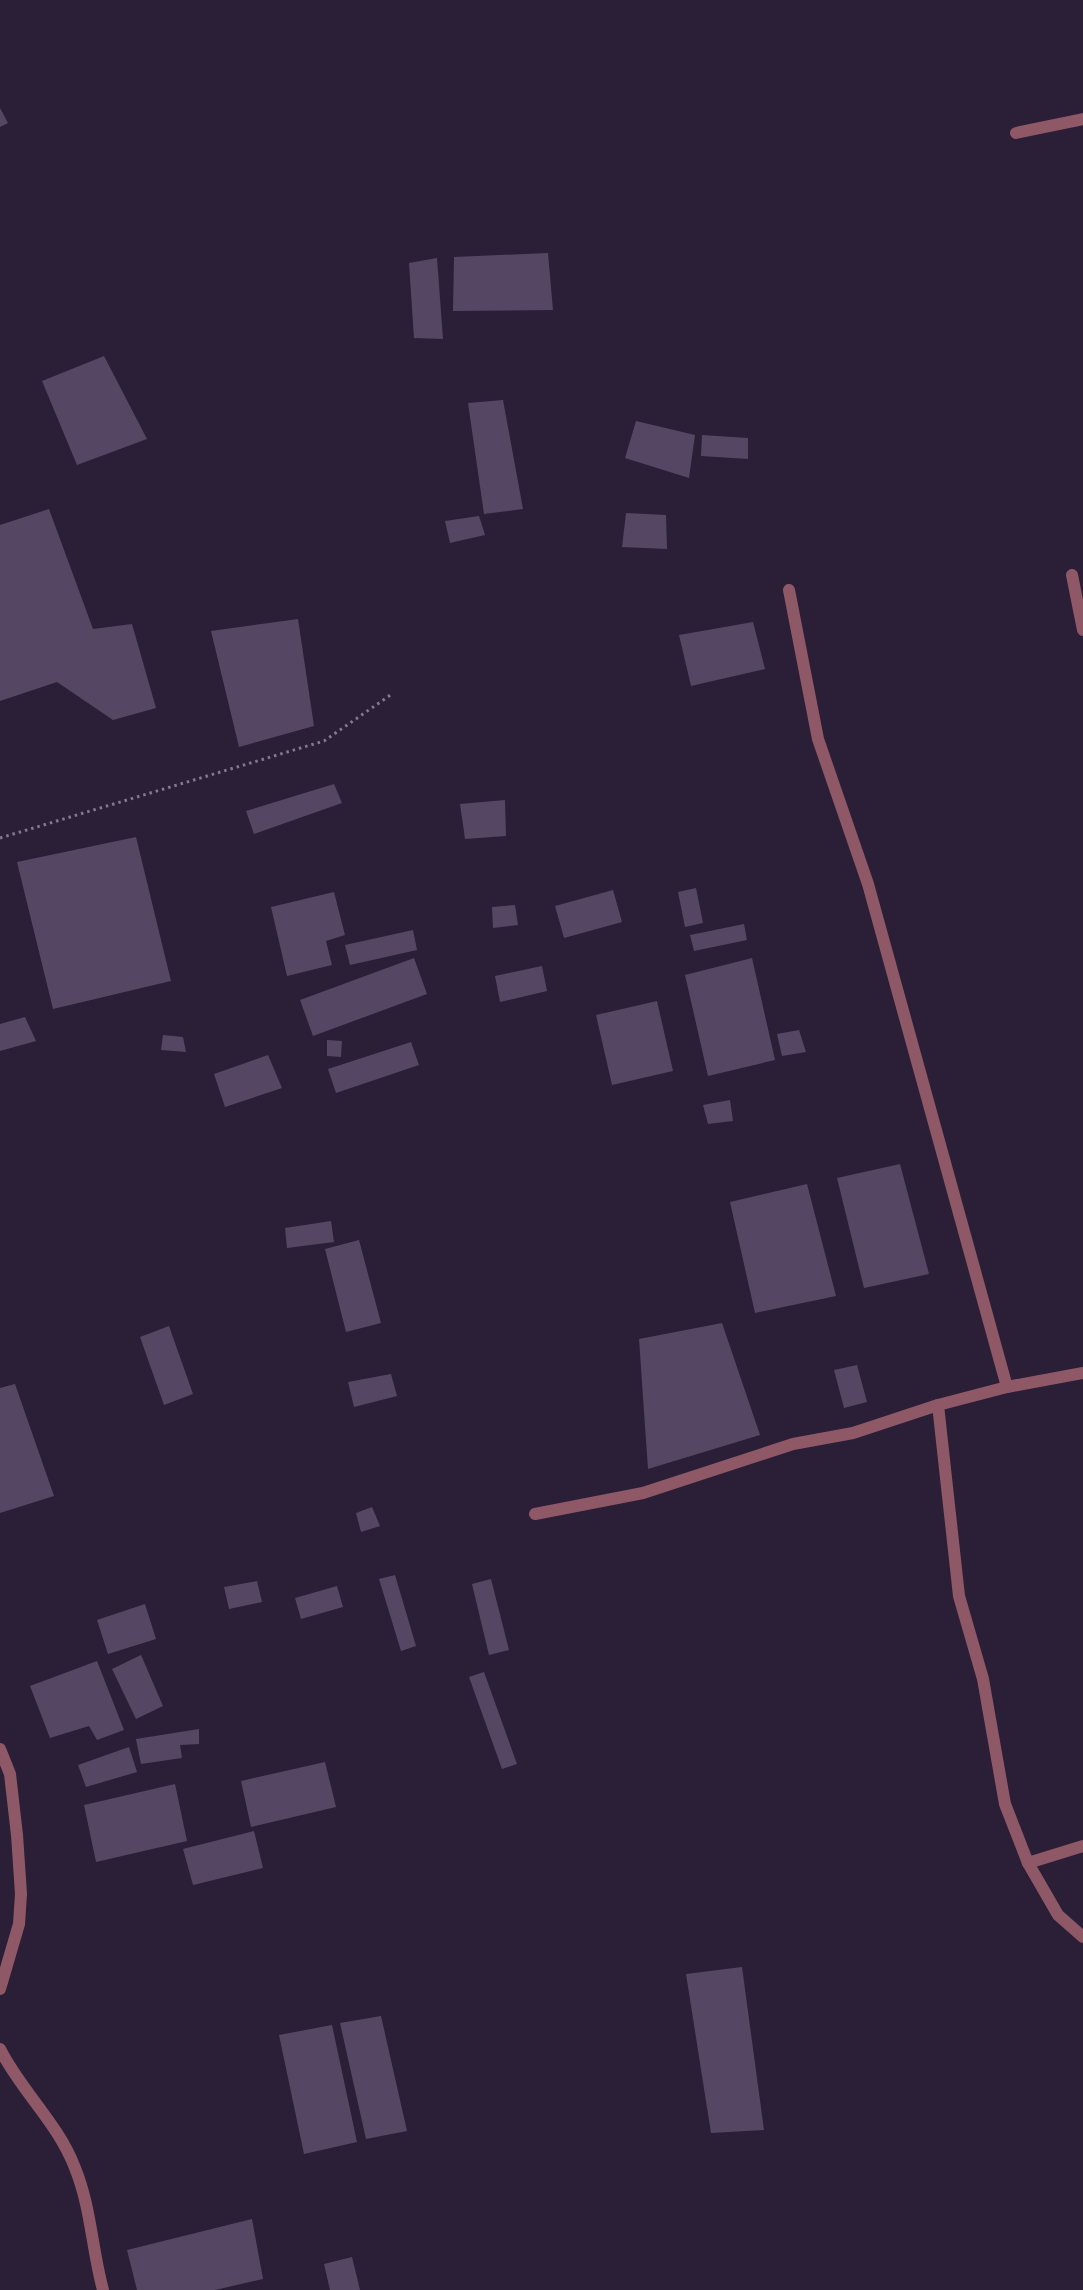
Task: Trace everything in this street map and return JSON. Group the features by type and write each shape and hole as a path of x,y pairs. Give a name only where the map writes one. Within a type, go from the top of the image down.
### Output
{"street":[{"path":"1016,133 1083,119"},
{"path":"1072,575 1083,630"},
{"path":"789,590 818,739 868,884 1007,1386"},
{"path":"535,1514 643,1493 793,1444 853,1433 938,1405 1007,1386 1083,1373"},
{"path":"938,1405 959,1596 983,1679 1005,1804 1028,1863 1058,1915 1083,1937"},
{"path":"0,1749 10,1774 21,1894 19,1924 0,1988"},
{"path":"1028,1863 1083,1846"},
{"path":"0,2049 11,2072 47,2116 75,2167 87,2209 103,2290"}],"path":[{"path":"0,838 324,741 392,694"}],"building":[{"path":"0,108 8,123 0,127"},
{"path":"548,253 553,310 453,311 454,257"},
{"path":"437,258 443,339 414,338 409,263"},
{"path":"104,356 147,439 77,465 42,381"},
{"path":"503,400 523,509 484,514 468,403"},
{"path":"636,421 695,435 689,478 625,458"},
{"path":"702,435 748,438 748,459 701,456"},
{"path":"49,509 93,629 132,624 156,708 113,720 57,682 0,701 0,525"},
{"path":"626,513 666,515 667,549 622,547"},
{"path":"479,516 485,535 450,543 445,521"},
{"path":"298,619 314,726 239,747 211,631"},
{"path":"753,622 765,669 691,686 679,635"},
{"path":"334,784 342,803 254,834 246,811"},
{"path":"505,800 506,836 465,839 460,804"},
{"path":"136,837 171,981 53,1009 17,862"},
{"path":"696,888 703,923 685,927 678,892"},
{"path":"613,890 622,922 564,938 555,906"},
{"path":"334,892 345,935 326,941 332,965 287,976 271,907"},
{"path":"515,905 518,925 493,928 492,907"},
{"path":"744,924 747,940 694,951 690,935"},
{"path":"413,930 417,950 350,965 345,945"},
{"path":"414,958 427,994 313,1036 300,1000"},
{"path":"752,958 775,1060 708,1076 685,975"},
{"path":"542,966 547,991 500,1002 495,976"},
{"path":"657,1001 673,1071 612,1085 596,1015"},
{"path":"25,1017 36,1041 0,1051 0,1024"},
{"path":"799,1030 806,1052 782,1056 777,1034"},
{"path":"163,1035 183,1037 186,1052 161,1050"},
{"path":"327,1040 342,1041 341,1057 327,1056"},
{"path":"411,1042 419,1065 336,1093 328,1069"},
{"path":"268,1055 282,1088 225,1107 214,1074"},
{"path":"730,1100 733,1121 708,1124 703,1105"},
{"path":"900,1164 929,1274 864,1288 837,1178"},
{"path":"807,1184 836,1296 755,1313 730,1202"},
{"path":"331,1221 334,1242 287,1248 285,1228"},
{"path":"359,1240 381,1323 346,1332 325,1249"},
{"path":"722,1323 760,1435 648,1469 639,1339"},
{"path":"169,1326 193,1394 164,1405 140,1337"},
{"path":"857,1365 867,1402 844,1408 834,1370"},
{"path":"391,1374 397,1396 354,1407 348,1382"},
{"path":"15,1384 54,1496 0,1513 0,1388"},
{"path":"372,1507 380,1526 361,1532 356,1513"},
{"path":"395,1575 416,1646 401,1651 379,1579"},
{"path":"491,1579 509,1650 489,1655 472,1584"},
{"path":"257,1581 262,1602 229,1609 224,1587"},
{"path":"337,1586 343,1607 301,1619 295,1598"},
{"path":"145,1604 156,1639 108,1654 97,1620"},
{"path":"141,1655 163,1706 136,1719 112,1669"},
{"path":"97,1661 124,1730 97,1740 89,1726 50,1738 30,1686"},
{"path":"484,1672 517,1764 502,1769 469,1677"},
{"path":"199,1729 199,1744 180,1745 182,1758 141,1764 136,1739"},
{"path":"129,1747 137,1772 86,1787 78,1765"},
{"path":"325,1762 336,1807 251,1827 241,1781"},
{"path":"175,1784 187,1841 96,1862 84,1805"},
{"path":"254,1831 263,1868 193,1885 183,1849"},
{"path":"742,1967 764,2130 711,2133 686,1974"},
{"path":"381,2016 407,2131 366,2139 340,2023"},
{"path":"332,2025 357,2142 304,2154 279,2035"},
{"path":"252,2219 263,2279 215,2290 137,2290 127,2250"},
{"path":"352,2257 360,2290 330,2290 324,2264"}]}
